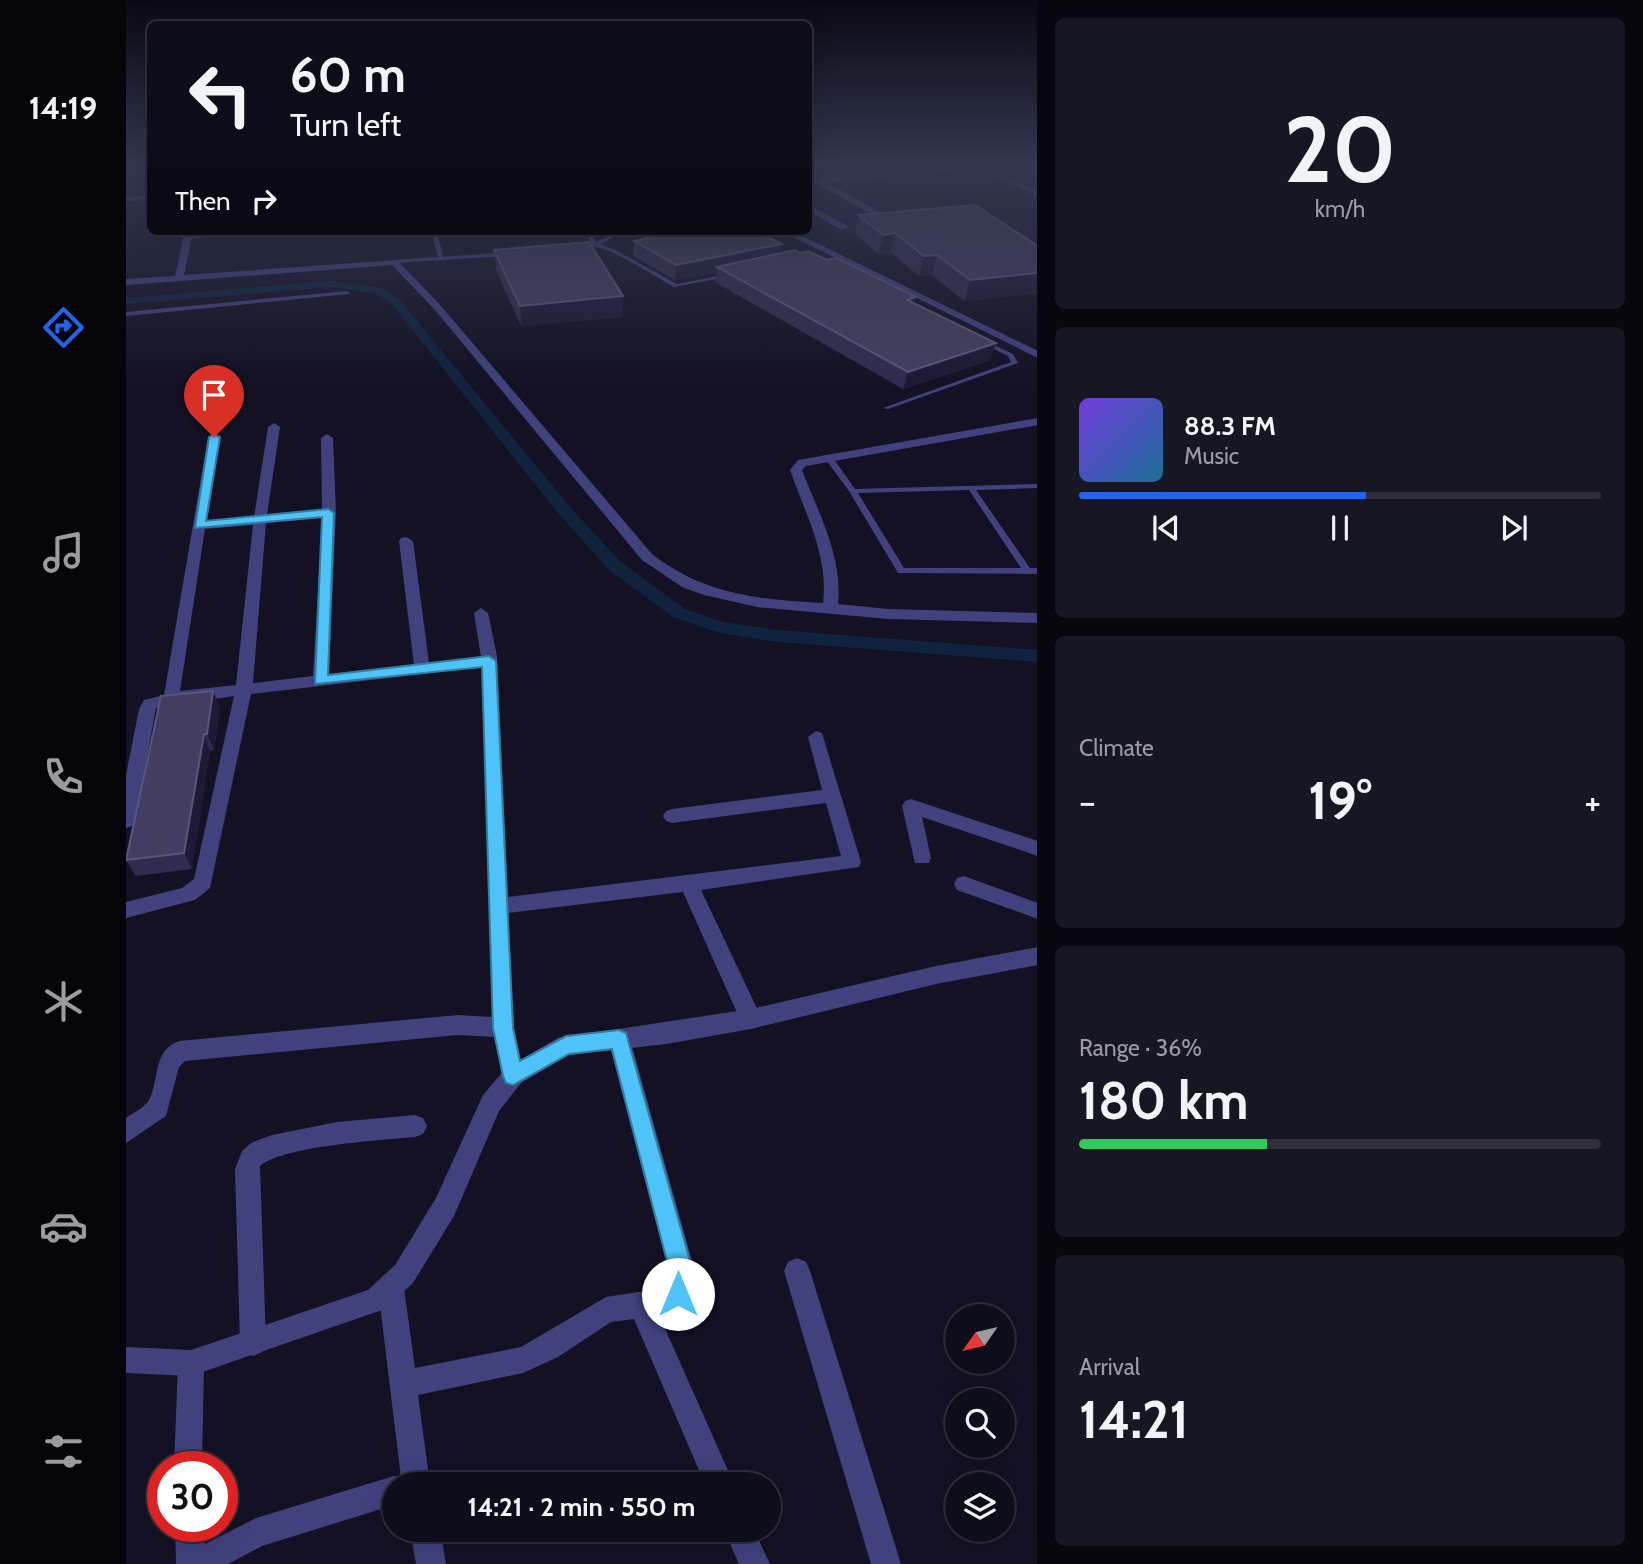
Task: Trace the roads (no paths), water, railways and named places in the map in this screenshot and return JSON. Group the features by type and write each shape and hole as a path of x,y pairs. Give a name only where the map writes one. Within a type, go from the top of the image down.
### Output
{"street":[{"path":"180,277 188,240"},
{"path":"803,240 1037,355"},
{"path":"126,282 394,262 438,308 647,557 682,583 721,596 763,604 887,614 1037,618"},
{"path":"830,608 832,598 827,557 796,470 802,463 1037,421"},
{"path":"126,910 188,894 203,883 244,689 260,517 274,428"},
{"path":"171,698 214,437"},
{"path":"321,681 328,513 327,439"},
{"path":"200,526 260,517 328,513"},
{"path":"406,541 422,669"},
{"path":"481,612 489,661 503,1028 513,1076"},
{"path":"126,821 150,704 171,698 489,661"},
{"path":"499,906 852,862 816,737"},
{"path":"672,817 834,794"},
{"path":"922,858 911,806 1037,849"},
{"path":"689,884 751,1019"},
{"path":"964,884 1037,911"},
{"path":"126,1360 191,1363 376,1300 404,1274 445,1208 491,1103 513,1076 566,1045 751,1019 925,978 1037,956"},
{"path":"126,1132 158,1108 169,1062 178,1051 458,1024 503,1028"},
{"path":"403,1384 523,1360 549,1348 606,1310 669,1301 678,1294 681,1282 678,1261 619,1039"},
{"path":"253,1343 247,1169 250,1159 259,1151 337,1133 415,1126"},
{"path":"797,1271 886,1564"},
{"path":"391,1288 403,1384 409,1472"},
{"path":"641,1304 715,1472"},
{"path":"188,1451 191,1363"},
{"path":"198,1564 256,1533 382,1494"},
{"path":"190,1542 191,1564"},
{"path":"427,1542 431,1564"},
{"path":"745,1542 754,1564"}],"lane":[{"path":"436,240 441,259"},
{"path":"592,240 594,244 615,252 677,286 744,272"},
{"path":"586,248 603,240"},
{"path":"394,262 513,254"},
{"path":"126,314 347,293"},
{"path":"886,408 1015,363 1011,355 974,337"},
{"path":"828,457 853,491 901,571 1037,571"},
{"path":"853,491 1037,486"},
{"path":"971,488 1027,571"}],"waterway":[{"path":"126,301 330,284 378,290 395,301 564,510 615,566 679,613 720,627 777,636 1037,656"}]}
